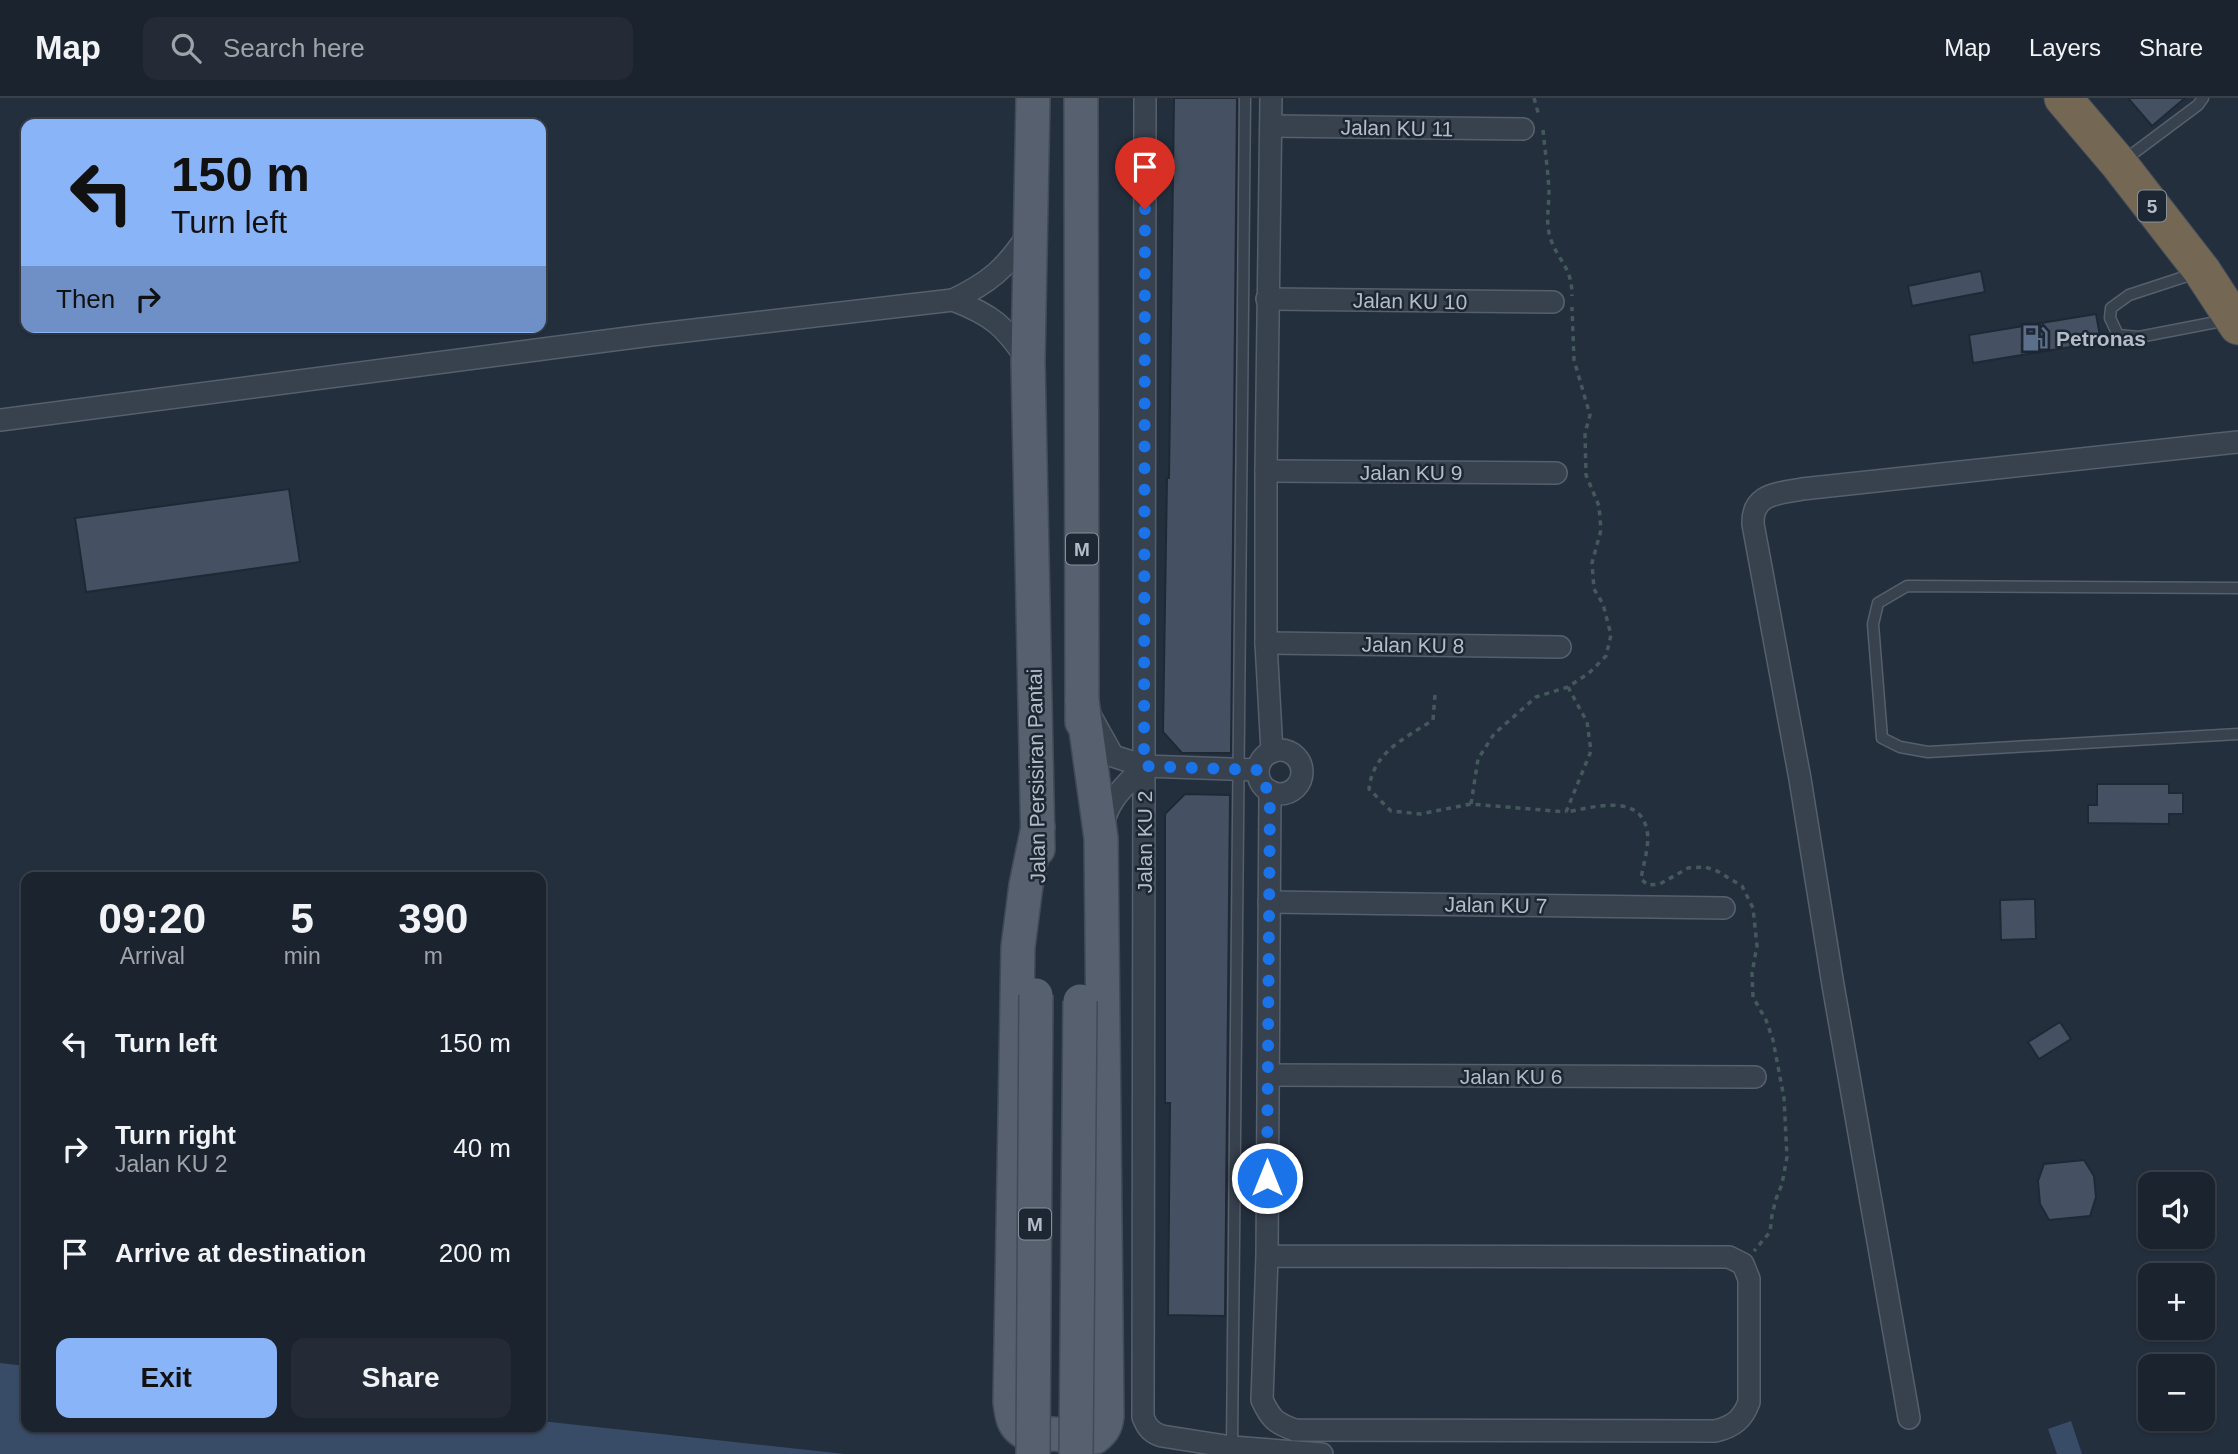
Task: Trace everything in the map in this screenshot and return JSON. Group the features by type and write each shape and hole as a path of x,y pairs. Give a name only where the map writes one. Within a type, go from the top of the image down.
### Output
{"highway":[{"name":"5","path":"2063,98 2119,164 2202,271 2236,322"}],"main road":[{"name":"Jalan Persisiran Pantai","path":"1033,98 1028,360 1038,827 1033,1454"},
{"name":"Jalan Persisiran Pantai","path":"1076,1454 1082,701 1081,98"},
{"path":"1038,827 1026,885 1018,947 1010,1402 1012,1417 1017,1427 1024,1432 1095,1437 1106,1426 1101,838 1082,701"}],"street":[{"name":"Jalan KU 2","path":"1145,98 1143,1417 1153,1433 1232,1447"},
{"path":"1271,98 1267,299 1266,643 1272,752"},
{"name":"Jalan KU 11","path":"1272,126 1523,130"},
{"path":"0,420 651,335 953,300 981,287 995,276 1013,258 1029,234"},
{"name":"Jalan KU 10","path":"1267,299 1553,302"},
{"path":"953,300 981,311 999,324 1014,339 1028,360"},
{"path":"1909,1418 1835,999 1801,779 1752,513 1757,504 1766,497 1802,489 2238,442"},
{"name":"Jalan KU 9","path":"1266,471 1556,473"},
{"name":"Jalan KU 8","path":"1266,643 1560,647"},
{"path":"1082,701 1114,756 1144,766 1248,770 1272,752 1279,751 1292,754 1301,766 1302,774 1291,791 1276,794 1270,792 1248,770"},
{"path":"1101,838 1105,812 1144,766"},
{"path":"1267,1256 1729,1257 1743,1264 1749,1279 1749,1402 1744,1415 1730,1428 1715,1431 1296,1430 1270,1417 1262,1400 1267,1256 1270,792"},
{"name":"Jalan KU 7","path":"1269,902 1724,908"},
{"name":"Jalan KU 6","path":"1268,1075 1755,1077"},
{"path":"1232,1447 1322,1454"}],"lane":[{"path":"1232,1447 1248,770 1245,98"},
{"path":"2119,164 2199,105 2203,98"},
{"path":"2202,271 2129,295 2111,308 2110,318 2118,335 2139,337 2236,322"},
{"path":"2238,588 1907,586 1878,603 1873,624 1882,738 1900,747 1928,752 2238,734"}],"path":[{"path":"1566,812 1591,751 1587,722 1567,687"},
{"path":"1435,695 1433,720 1386,751 1371,773 1369,789 1391,811 1420,814 1471,804 1566,812 1610,805 1626,806 1642,816 1648,832 1641,879 1648,885 1660,884 1688,868 1705,867 1742,886 1753,908 1757,946 1752,973 1753,997 1773,1040 1784,1098 1787,1157 1770,1231 1743,1264"}],"water":[{"path":"0,1363 21,1365 21,1432 546,1432 546,1422 845,1454 0,1454"},
{"path":"2071,1421 2082,1454 2057,1454 2048,1429"}],"building":[{"path":"1174,98 1237,98 1231,753 1182,753 1163,732"},
{"path":"2128,98 2185,98 2152,126"},
{"path":"1981,271 1985,292 1912,306 1908,286"},
{"name":"Petronas","path":"2096,314 2101,342 1973,363 1969,335"},
{"path":"289,489 300,562 86,592 75,518"},
{"path":"2097,784 2169,784 2169,793 2183,793 2183,814 2169,814 2169,824 2088,823 2088,805 2097,805"},
{"path":"1185,794 1230,795 1225,1316 1168,1315 1170,1103 1165,1103 1165,814"},
{"path":"2035,899 2036,939 2001,940 2000,900"},
{"path":"2060,1022 2071,1039 2039,1059 2028,1042"},
{"path":"2084,1160 2094,1176 2096,1197 2090,1216 2049,1220 2040,1204 2038,1181 2044,1164"}],"place":[{"name":"Petronas","path":"2035,338"}],"route":[{"path":"1145,209 1144,766 1258,770 1261,782 1270,792 1267,1178"}]}
